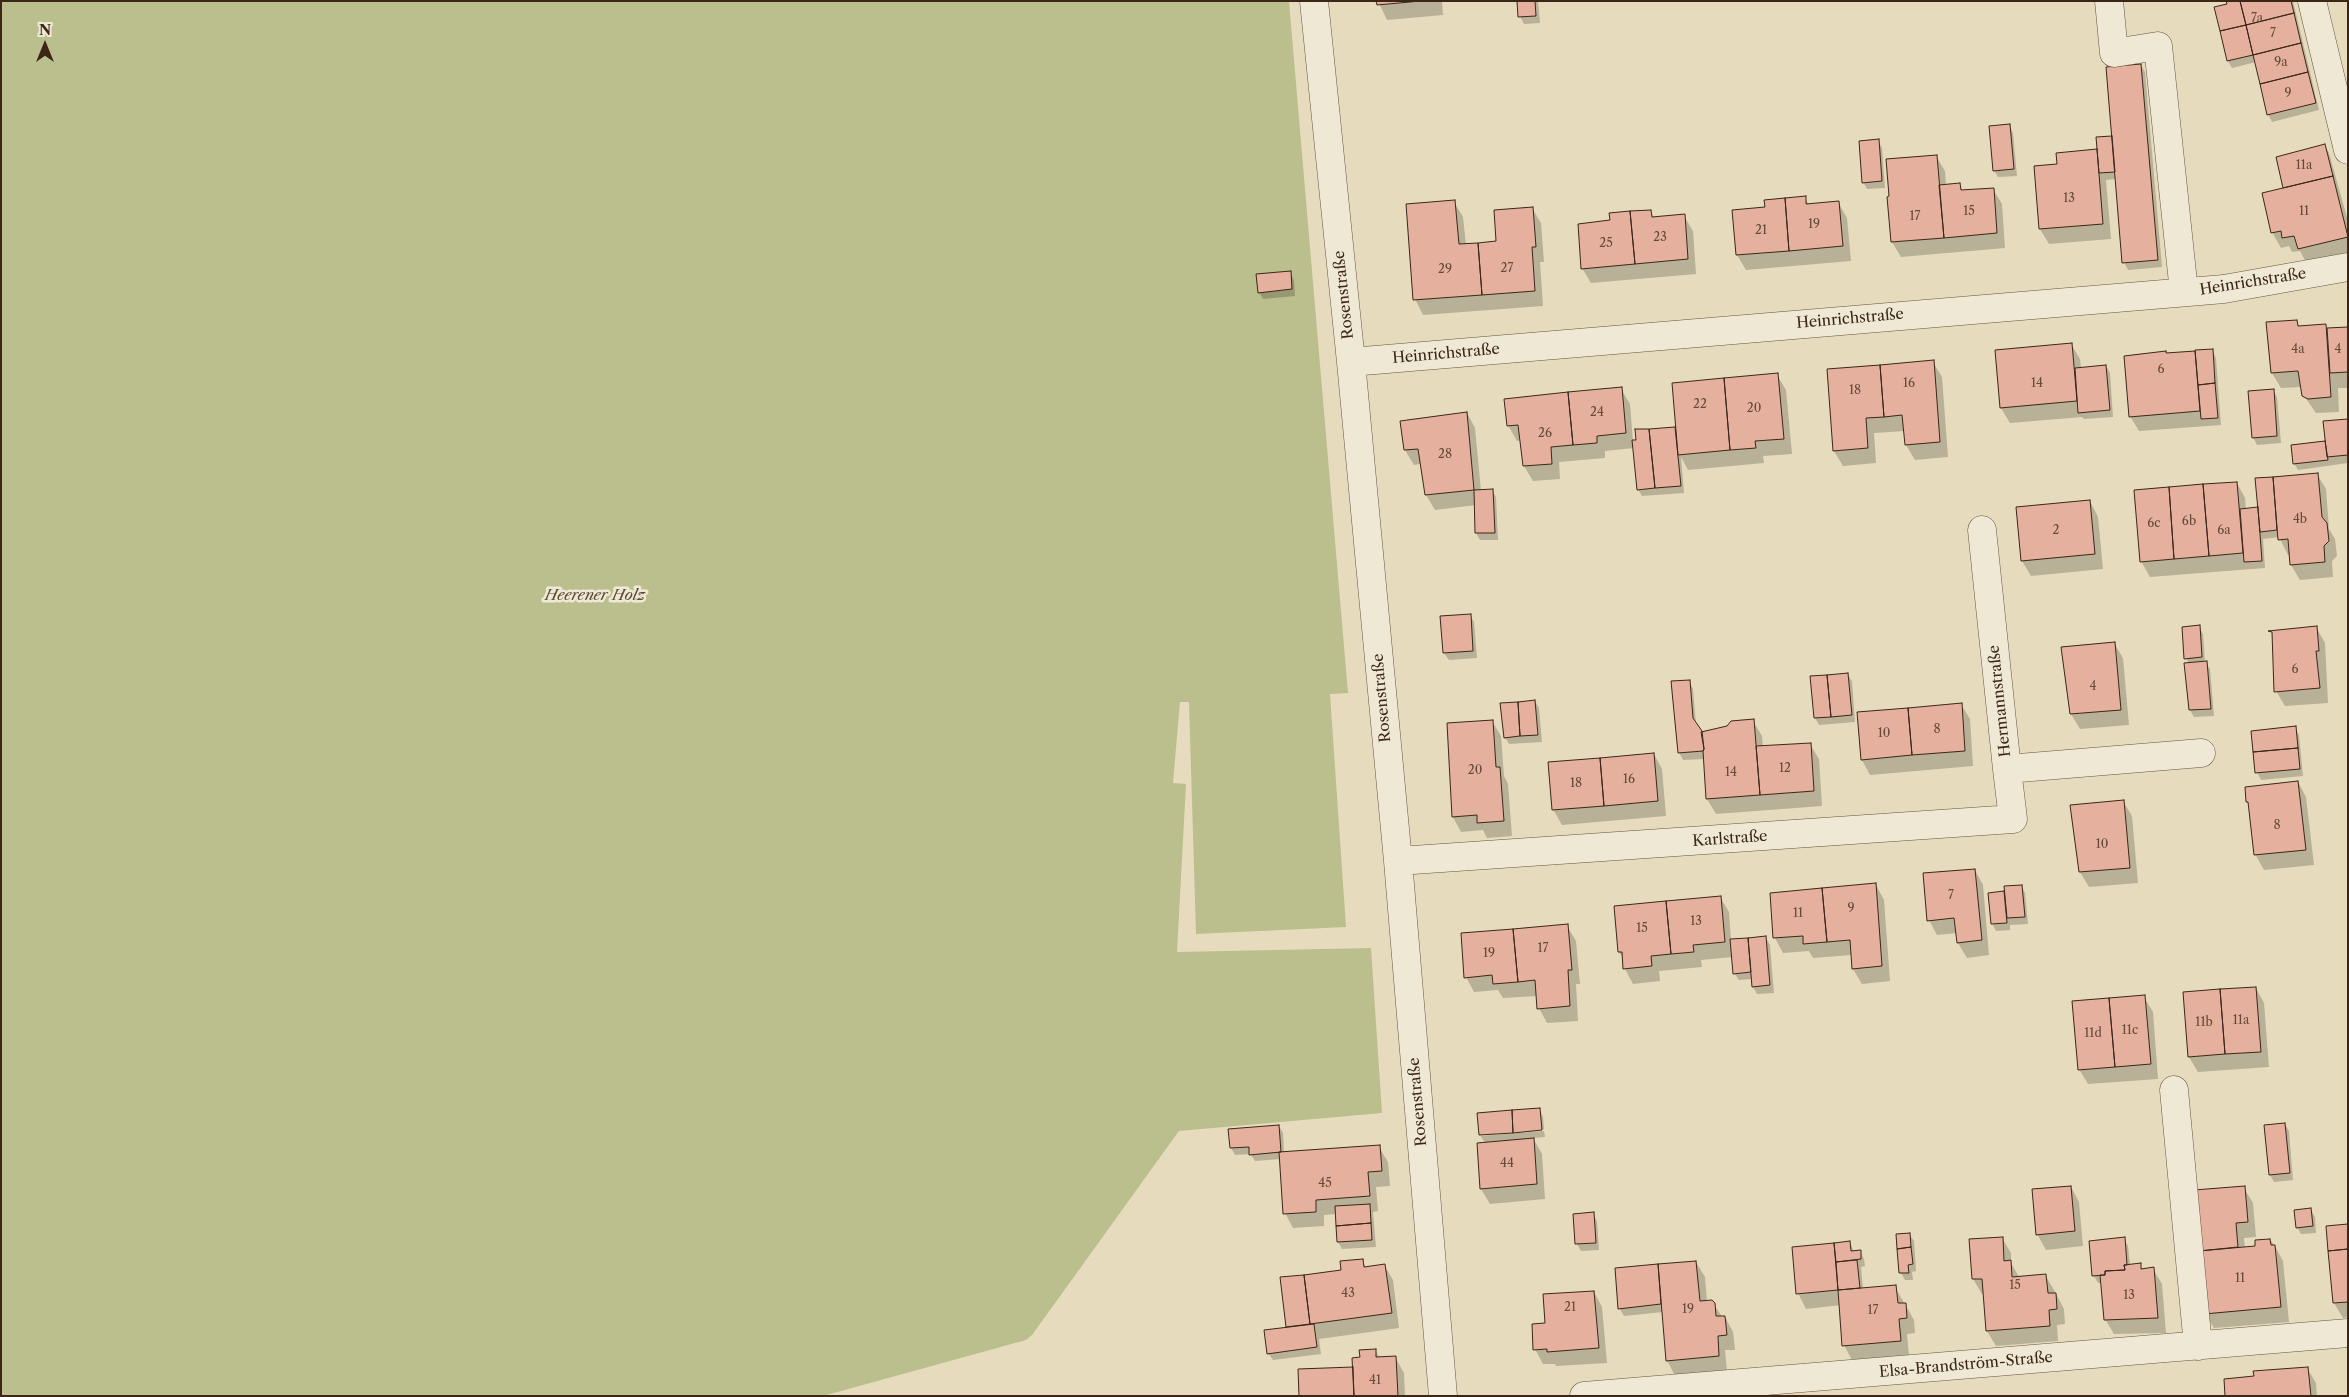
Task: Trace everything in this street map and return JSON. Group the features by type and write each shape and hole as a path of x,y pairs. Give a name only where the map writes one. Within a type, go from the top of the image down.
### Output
{"street":[{"name":"Rosenstraße","path":"1314,1 1351,362 1398,862 1443,1396"},
{"path":"2109,1 2114,52 2158,46 2184,292"},
{"path":"2312,1 2348,150"},
{"name":"Heinrichstraße","path":"1351,362 2224,289 2348,267"},
{"name":"Hermannstraße","path":"1982,530 2007,769 2201,753"},
{"name":"Karlstraße","path":"1398,862 2012,819 2007,769"},
{"path":"2174,1090 2198,1346"},
{"name":"Elsa-Brandström-Straße","path":"1584,1396 2348,1333"}],"green space":[{"name":"Heerener Holz","path":"1,1 1289,1 1348,693 1330,694 1346,927 1196,934 1189,702 1180,702 1173,783 1186,784 1177,952 1371,948 1382,1113 1179,1131 1032,1335 1026,1340 823,1396 1,1396"}],"building":[{"path":"1376,1 1421,1 1377,5"},
{"path":"1517,1 1535,1 1536,16 1518,17"},
{"path":"2226,1 2240,1 2246,25 2220,31 2214,7 2227,4"},
{"path":"2240,1 2291,1 2294,13 2246,25"},
{"path":"2294,13 2301,43 2253,55 2246,25"},
{"path":"2246,25 2253,55 2227,61 2220,31"},
{"path":"2301,43 2308,72 2260,84 2253,55"},
{"path":"2141,64 2158,260 2122,263 2106,67"},
{"path":"2308,72 2316,103 2267,115 2260,84"},
{"path":"2010,124 2014,169 1993,171 1989,126"},
{"path":"2112,136 2115,172 2099,173 2096,137"},
{"path":"1879,139 1882,181 1862,183 1859,141"},
{"path":"2325,144 2333,176 2283,188 2276,157"},
{"path":"2097,149 2103,224 2039,229 2034,166 2057,164 2056,153"},
{"path":"1937,155 1944,238 1891,242 1886,159"},
{"path":"2333,176 2348,237 2298,249 2294,236 2282,238 2281,231 2271,233 2262,193"},
{"path":"1960,183 1961,190 1994,188 1997,233 1944,238 1939,185"},
{"path":"1806,196 1806,204 1839,201 1843,246 1789,251 1785,198"},
{"path":"1785,198 1789,251 1736,255 1732,210 1765,207 1764,200"},
{"path":"1455,200 1459,244 1478,243 1482,295 1413,300 1406,204"},
{"path":"1533,207 1536,247 1532,247 1535,291 1482,295 1478,243 1496,241 1494,210"},
{"path":"1651,210 1652,217 1685,214 1688,259 1635,264 1630,211"},
{"path":"1630,211 1635,264 1581,269 1578,224 1610,220 1609,213"},
{"path":"1291,271 1292,289 1258,293 1256,274"},
{"path":"2297,320 2298,326 2326,324 2331,397 2308,399 2302,396 2298,371 2271,373 2266,322"},
{"path":"2348,327 2348,372 2330,373 2327,328"},
{"path":"2072,343 2077,401 2000,408 1995,350"},
{"path":"2213,349 2215,383 2198,385 2195,350"},
{"path":"2166,351 2166,353 2195,351 2200,411 2129,417 2124,356"},
{"path":"1934,360 1940,442 1905,445 1902,415 1884,417 1880,365"},
{"path":"1880,365 1884,417 1866,418 1868,448 1833,451 1827,369"},
{"path":"2106,365 2110,410 2078,413 2075,368"},
{"path":"1778,373 1784,439 1755,441 1756,448 1730,450 1724,378"},
{"path":"1724,378 1730,450 1678,455 1672,383"},
{"path":"2215,383 2218,418 2201,419 2198,385"},
{"path":"1622,387 1626,433 1597,436 1597,443 1573,445 1568,392"},
{"path":"2274,389 2277,436 2252,438 2248,391"},
{"path":"1568,392 1573,445 1551,447 1552,464 1523,466 1518,425 1507,426 1504,399"},
{"path":"1467,412 1474,490 1425,495 1418,449 1404,450 1400,421"},
{"path":"2348,419 2348,455 2327,457 2323,421"},
{"path":"1675,427 1681,486 1655,488 1649,429"},
{"path":"1635,429 1649,429 1655,488 1637,490 1632,440 1636,440"},
{"path":"2325,441 2328,460 2293,464 2291,445"},
{"path":"2318,473 2322,517 2327,523 2329,541 2324,546 2325,562 2290,565 2288,539 2278,540 2273,477"},
{"path":"2273,477 2277,530 2260,532 2255,478"},
{"path":"2237,482 2243,553 2209,556 2203,484"},
{"path":"2203,484 2209,556 2174,559 2169,487"},
{"path":"2169,487 2174,559 2140,562 2134,490"},
{"path":"1493,489 1495,533 1475,533 1474,490"},
{"path":"2090,500 2095,554 2021,561 2016,507"},
{"path":"2258,507 2262,561 2244,562 2240,509"},
{"path":"1471,614 1473,651 1443,653 1440,616"},
{"path":"2200,625 2202,657 2184,659 2182,627"},
{"path":"2317,626 2319,651 2316,651 2320,688 2274,692 2272,632 2268,631"},
{"path":"2115,642 2121,710 2070,714 2061,647"},
{"path":"2207,661 2211,709 2189,710 2184,663"},
{"path":"1848,673 1852,715 1831,717 1827,675"},
{"path":"1827,675 1831,717 1814,718 1810,676"},
{"path":"1690,680 1693,718 1702,731 1704,749 1703,751 1678,753 1671,681"},
{"path":"1535,700 1538,735 1520,736 1518,702"},
{"path":"1518,702 1520,736 1504,738 1500,703"},
{"path":"1962,703 1965,751 1912,755 1908,708"},
{"path":"1908,708 1912,755 1861,760 1857,712"},
{"path":"1754,719 1760,795 1706,799 1704,749 1701,732 1727,726 1731,721"},
{"path":"1493,720 1496,767 1500,767 1504,821 1477,823 1477,815 1452,817 1447,723"},
{"path":"2296,726 2298,748 2253,752 2251,731"},
{"path":"1811,743 1814,791 1760,795 1756,746"},
{"path":"2298,748 2300,769 2255,773 2253,752"},
{"path":"1654,753 1658,801 1604,806 1600,758"},
{"path":"1600,758 1604,806 1552,810 1548,762"},
{"path":"2298,781 2306,850 2254,855 2245,787"},
{"path":"2124,800 2130,868 2079,872 2070,805"},
{"path":"1975,869 1982,940 1957,943 1954,918 1927,921 1923,873"},
{"path":"1876,883 1882,966 1852,969 1850,940 1827,942 1822,888"},
{"path":"2022,885 2025,917 2007,918 2004,886"},
{"path":"1822,888 1827,942 1803,944 1803,936 1773,938 1770,893"},
{"path":"2004,891 2007,923 1991,924 1988,893"},
{"path":"1721,896 1725,942 1693,945 1694,952 1671,954 1666,901"},
{"path":"1666,901 1671,954 1651,956 1652,966 1623,969 1622,952 1618,952 1614,906"},
{"path":"1568,924 1572,970 1568,970 1570,1006 1537,1009 1535,980 1518,982 1513,929"},
{"path":"1513,929 1518,982 1493,984 1492,975 1464,978 1461,933"},
{"path":"1766,936 1770,985 1752,987 1748,938"},
{"path":"1748,938 1751,972 1733,974 1730,939"},
{"path":"2256,987 2261,1052 2225,1054 2220,989"},
{"path":"2220,989 2225,1054 2188,1057 2183,992"},
{"path":"2145,995 2151,1064 2115,1067 2109,998"},
{"path":"2109,998 2115,1067 2078,1070 2072,1001"},
{"path":"1540,1108 1542,1130 1513,1133 1512,1110"},
{"path":"1512,1110 1513,1133 1479,1135 1477,1113"},
{"path":"2285,1123 2290,1173 2269,1175 2264,1125"},
{"path":"1279,1125 1281,1152 1249,1155 1249,1147 1230,1148 1228,1129"},
{"path":"1534,1138 1537,1184 1480,1189 1477,1143"},
{"path":"1380,1145 1382,1171 1368,1172 1370,1196 1316,1200 1316,1212 1283,1214 1279,1152"},
{"path":"2071,1186 2075,1231 2036,1235 2032,1189"},
{"path":"2245,1186 2248,1222 2236,1223 2238,1247 2199,1251 2194,1190"},
{"path":"1370,1204 1371,1223 1336,1226 1335,1206"},
{"path":"2311,1208 2313,1226 2296,1228 2294,1210"},
{"path":"1594,1212 1596,1243 1575,1244 1573,1214"},
{"path":"1371,1223 1372,1240 1337,1242 1336,1226"},
{"path":"2348,1224 2348,1249 2328,1251 2326,1226"},
{"path":"1910,1233 1911,1247 1897,1249 1896,1234"},
{"path":"2003,1237 2004,1261 2011,1260 2012,1277 2046,1274 2048,1293 2056,1293 2057,1309 2049,1310 2050,1326 1986,1331 1982,1279 1972,1279 1969,1239"},
{"path":"2125,1237 2127,1265 2124,1265 2125,1270 2105,1271 2105,1275 2092,1276 2089,1241"},
{"path":"2270,1239 2271,1245 2275,1245 2281,1307 2204,1314 2199,1251 2255,1246 2255,1240"},
{"path":"1850,1241 1851,1251 1861,1250 1861,1259 1836,1262 1834,1243"},
{"path":"1834,1243 1838,1290 1796,1294 1792,1247"},
{"path":"1911,1247 1913,1264 1908,1265 1909,1273 1899,1273 1897,1249"},
{"path":"2348,1249 2348,1302 2333,1303 2328,1251"},
{"path":"1363,1259 1364,1267 1385,1264 1392,1313 1310,1324 1304,1275 1341,1270 1340,1261"},
{"path":"1857,1260 1860,1288 1838,1290 1836,1262"},
{"path":"1696,1261 1700,1301 1712,1300 1715,1303 1716,1316 1725,1316 1727,1335 1718,1336 1719,1356 1666,1361 1658,1264"},
{"path":"2141,1263 2141,1269 2154,1267 2158,1318 2104,1320 2100,1275 2105,1275 2105,1271 2125,1270 2124,1265"},
{"path":"1658,1264 1661,1304 1618,1309 1615,1268"},
{"path":"1304,1275 1310,1324 1286,1327 1280,1277"},
{"path":"1896,1285 1898,1303 1906,1303 1907,1318 1899,1319 1901,1341 1842,1346 1838,1290"},
{"path":"1594,1291 1599,1348 1547,1352 1547,1349 1533,1350 1532,1324 1545,1323 1543,1294"},
{"path":"1314,1324 1317,1347 1267,1354 1264,1330"},
{"path":"1376,1349 1376,1357 1396,1356 1398,1396 1354,1396 1352,1358 1360,1357 1359,1350"},
{"path":"1353,1367 1354,1396 1299,1396 1298,1369"},
{"path":"2308,1367 2311,1396 2225,1396 2224,1379 2254,1376 2253,1371"}]}
